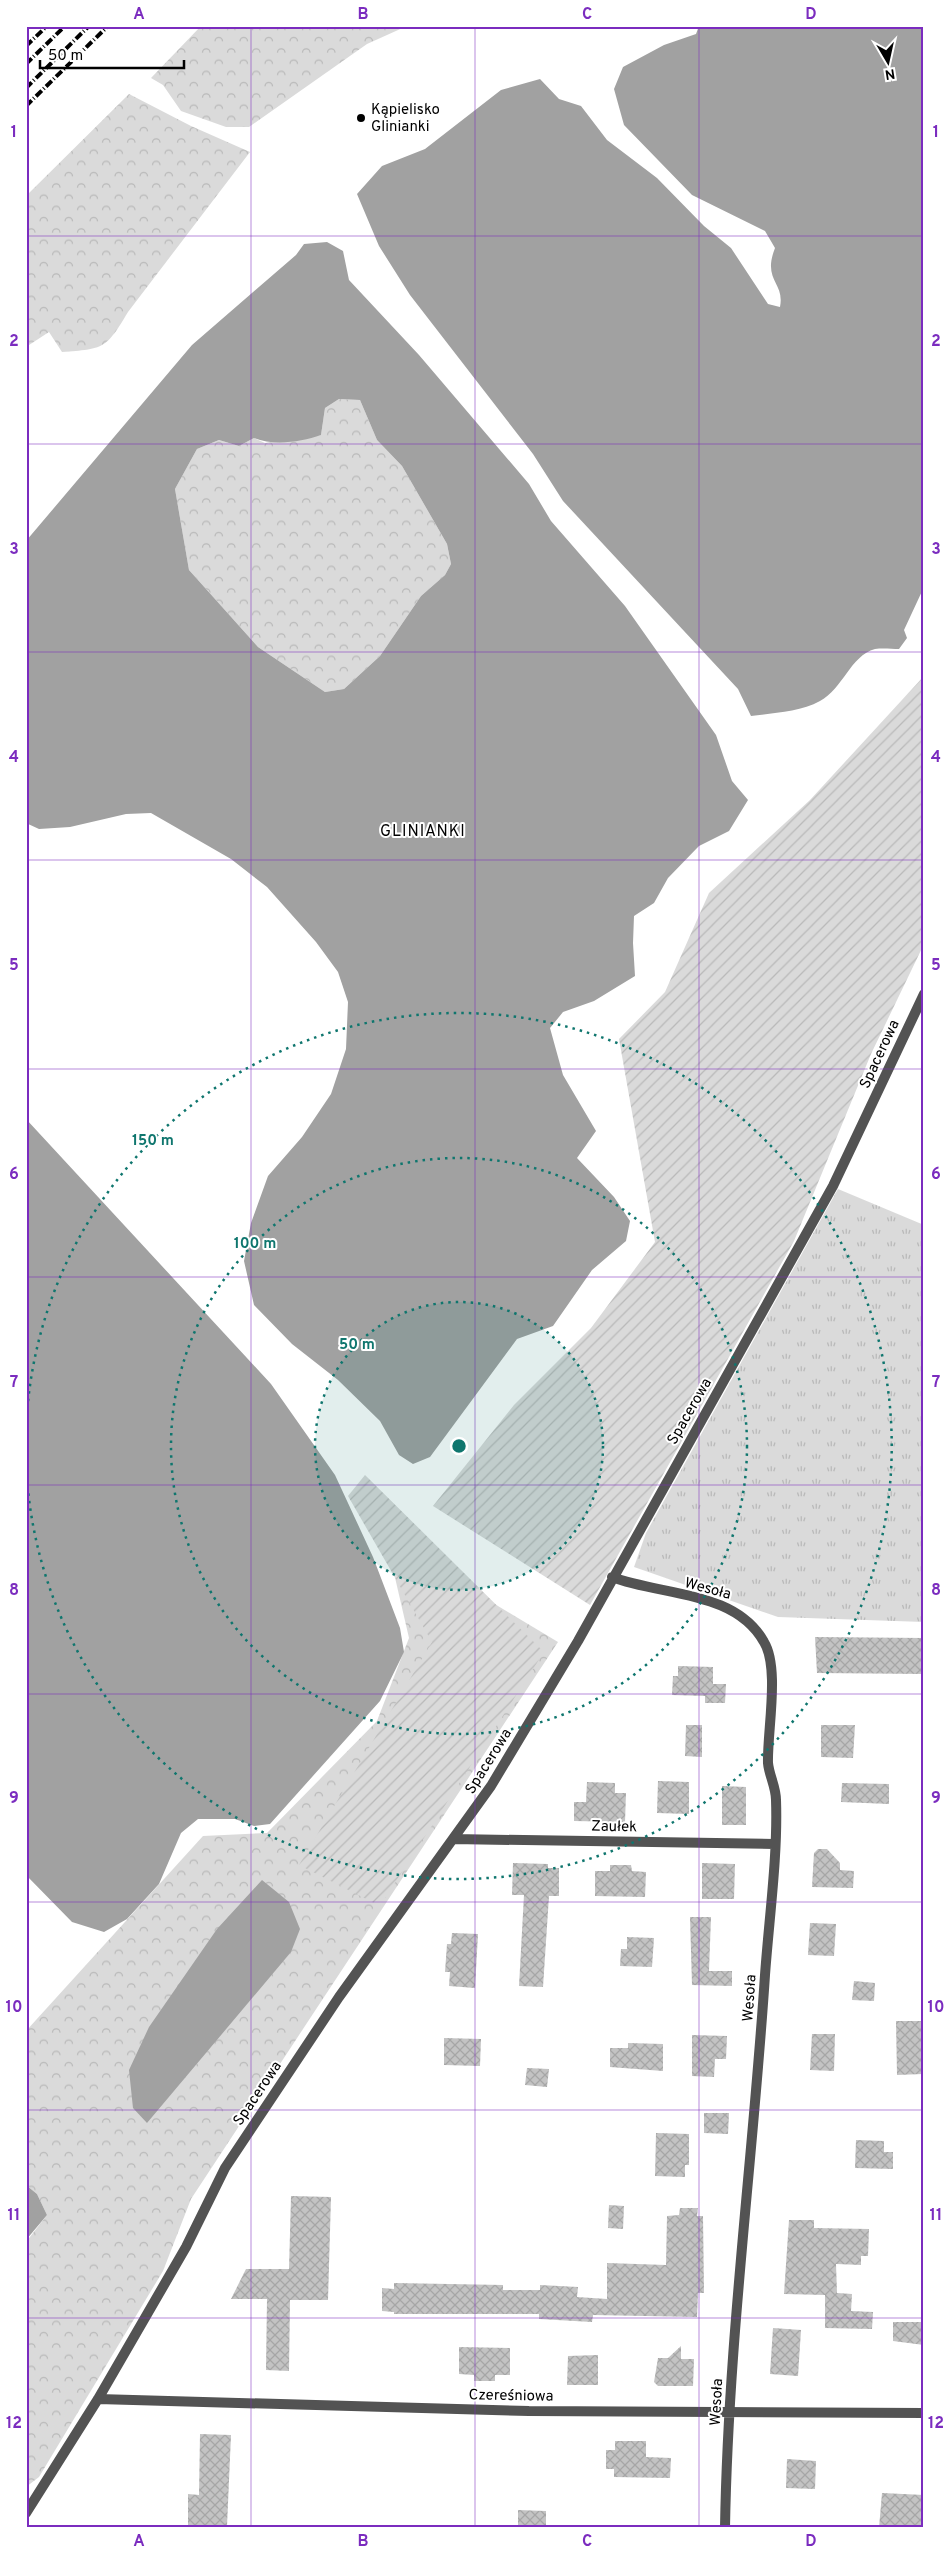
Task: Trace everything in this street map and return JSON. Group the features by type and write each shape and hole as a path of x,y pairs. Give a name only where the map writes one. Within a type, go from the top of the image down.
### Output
{"street":[{"name":"Spacerowa","path":"26,2513 98,2399 186,2247 225,2168 339,1997 491,1786 578,1641 612,1577 833,1186 924,994"},
{"name":"Wesoła","path":"612,1577 634,1586 703,1600 732,1609 749,1623 766,1643 772,1680 768,1765 776,1797 774,1844 730,2413 725,2528"},
{"name":"Zaułek","path":"453,1838 774,1844"},
{"name":"Czereśniowa","path":"98,2399 529,2411 924,2413"}],"green space":[{"path":"201,26 407,26 367,44 249,127 226,127 181,111 163,85 151,78"},
{"path":"129,94 191,126 250,152 128,312 109,340 96,348 62,352 49,332 26,347 26,196"},
{"path":"339,399 360,400 377,440 402,466 447,544 451,564 445,575 421,596 380,656 344,689 325,692 258,647 189,570 175,489 197,449 219,440 239,446 254,438 265,443 321,435 325,408"},
{"path":"924,676 924,944 871,1054 794,1241 590,1605 433,1506 514,1405 591,1328 655,1242 619,1039 665,992 709,893 810,800"},
{"path":"838,1189 924,1225 924,1622 778,1617 634,1567 646,1533"},
{"path":"365,1475 544,1652 380,1906 299,1865 432,1642 348,1496"},
{"path":"387,1543 448,1576 558,1642 191,2199 163,2271 39,2477 26,2487 26,2242 47,2215 37,2194 26,2185 26,2031 203,1836 267,1833 377,1721 409,1638"}],"shaded area":[{"path":"699,26 924,26 924,587 904,630 907,638 899,649 875,649 866,653 859,658 828,696 812,705 786,712 751,716 738,689 563,501 533,454 410,295 379,246 357,194 382,166 425,149 501,90 540,79 559,99 581,106 607,140 657,178 704,226 731,248 768,304 780,307 780,292 772,275 771,268 775,248 765,231 692,195 624,125 614,89 623,67 664,45 696,34"},
{"path":"327,242 343,251 349,280 419,355 529,484 551,521 625,606 716,735 732,781 748,800 729,831 699,846 668,878 654,903 634,916 635,976 594,1001 563,1012 550,1028 563,1075 596,1131 577,1158 614,1197 630,1221 626,1241 592,1270 553,1326 517,1339 430,1457 413,1464 399,1455 380,1421 338,1380 292,1344 254,1305 244,1261 251,1223 268,1176 302,1137 331,1094 346,1049 348,1002 338,972 316,942 267,887 231,859 151,813 126,814 70,827 39,829 26,823 26,541 192,345 296,255 304,244","holes":["339,399 360,400 377,440 402,466 447,544 451,564 445,575 421,596 380,656 344,689 325,692 258,647 189,570 175,489 197,449 219,440 239,446 254,438 279,442 296,441 321,435 325,408"]},
{"path":"26,1119 271,1384 335,1475 373,1557 400,1628 404,1652 380,1701 270,1824 254,1826 235,1819 198,1819 181,1833 159,1884 127,1919 104,1932 72,1922 26,1875"},
{"path":"262,1880 289,1902 300,1929 291,1952 147,2123 133,2108 129,2070 149,2027 217,1929"},
{"path":"26,2185 37,2194 47,2215 26,2240"}],"building":[{"path":"815,1637 924,1638 924,1674 817,1673"},
{"path":"678,1666 713,1667 713,1684 726,1684 725,1703 705,1703 705,1696 672,1695 673,1676 678,1676"},
{"path":"686,1725 702,1725 702,1757 685,1756"},
{"path":"821,1725 855,1725 853,1758 821,1757"},
{"path":"658,1781 689,1782 689,1814 657,1813"},
{"path":"587,1782 615,1783 615,1793 626,1793 625,1822 574,1821 574,1802 586,1802"},
{"path":"842,1783 889,1784 889,1804 841,1802"},
{"path":"722,1786 746,1787 746,1825 722,1825"},
{"path":"818,1849 827,1849 840,1863 840,1870 854,1871 853,1888 812,1887 814,1853"},
{"path":"513,1863 548,1864 548,1868 559,1868 559,1896 549,1896 543,1987 519,1986 524,1895 512,1895"},
{"path":"702,1863 735,1864 734,1899 702,1899"},
{"path":"610,1865 631,1865 632,1871 646,1872 645,1897 595,1896 595,1871 610,1871"},
{"path":"690,1917 711,1917 709,1971 732,1971 732,1986 692,1985"},
{"path":"810,1923 836,1924 834,1956 808,1955"},
{"path":"452,1933 478,1934 475,1988 449,1986 450,1972 445,1972 447,1944 451,1944"},
{"path":"627,1937 654,1938 652,1967 620,1966 621,1949 627,1949"},
{"path":"854,1981 875,1983 874,2001 852,2000"},
{"path":"896,2021 922,2021 923,2074 897,2075"},
{"path":"812,2034 835,2034 834,2071 810,2070"},
{"path":"692,2035 727,2036 726,2059 715,2059 714,2077 692,2076"},
{"path":"444,2038 481,2039 480,2066 444,2065"},
{"path":"628,2043 663,2044 663,2071 610,2067 610,2048 628,2048"},
{"path":"527,2068 549,2069 547,2087 525,2085"},
{"path":"704,2113 729,2113 728,2134 704,2133"},
{"path":"656,2133 689,2134 689,2165 685,2165 685,2177 655,2176"},
{"path":"856,2140 884,2141 884,2152 893,2152 893,2169 855,2168"},
{"path":"291,2196 331,2197 328,2300 290,2300 289,2371 266,2370 267,2299 231,2299 246,2269 289,2269"},
{"path":"609,2205 624,2206 623,2229 608,2228"},
{"path":"680,2208 698,2208 697,2216 703,2216 704,2293 698,2293 697,2317 593,2315 592,2322 539,2319 539,2314 394,2314 394,2312 382,2311 382,2288 394,2289 394,2283 503,2285 503,2290 540,2290 540,2285 578,2287 577,2297 607,2299 607,2263 666,2265 667,2216 679,2215"},
{"path":"789,2220 814,2220 814,2228 869,2229 868,2256 861,2256 861,2265 836,2264 837,2293 852,2294 851,2311 873,2312 872,2329 825,2328 825,2295 784,2294"},
{"path":"893,2322 924,2322 924,2345 893,2341"},
{"path":"773,2328 801,2330 798,2376 770,2374"},
{"path":"681,2346 681,2359 694,2359 693,2386 658,2386 654,2382 658,2358 668,2358"},
{"path":"459,2347 510,2348 510,2375 495,2375 495,2381 474,2381 474,2375 459,2374"},
{"path":"598,2355 598,2385 567,2385 568,2356"},
{"path":"200,2434 231,2435 227,2526 188,2528 188,2494 199,2495"},
{"path":"615,2441 646,2441 646,2457 671,2458 670,2478 614,2477 614,2469 606,2469 606,2450 615,2450"},
{"path":"787,2459 816,2461 815,2489 786,2488"},
{"path":"882,2493 924,2495 924,2528 879,2528"},
{"path":"518,2510 546,2511 546,2526 543,2528 518,2528"}],"railway":[{"path":"26,46 47,26"},
{"path":"26,64 65,26"},
{"path":"26,88 89,26"},
{"path":"26,106 108,26"}],"place":[{"name":"Kąpielisko Glinianki","path":"361,118"}],"district":[{"name":"GLINIANKI","path":"423,830"}]}
